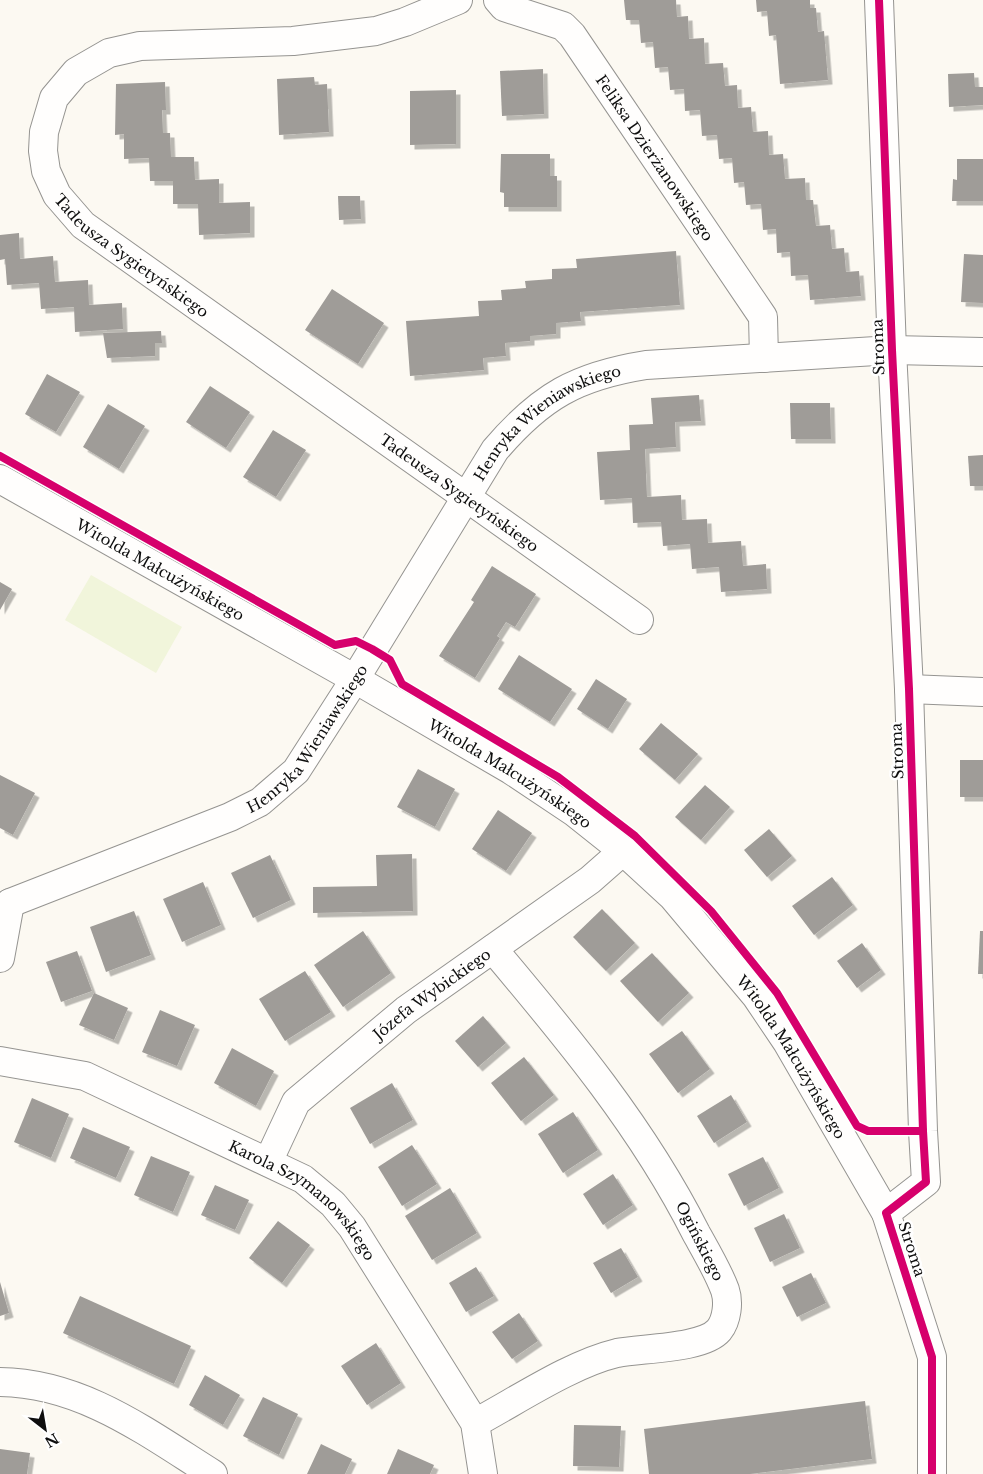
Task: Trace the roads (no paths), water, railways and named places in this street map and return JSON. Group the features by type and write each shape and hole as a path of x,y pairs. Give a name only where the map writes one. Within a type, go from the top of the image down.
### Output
{"street":[{"name":"Tadeusza Sygietyńskiego","path":"458,0 406,22 376,31 293,41 140,46 109,52 76,72 54,98 44,132 43,151 46,170 57,195 83,225 640,620"},
{"name":"Feliksa Dzierżanowskiego","path":"498,0 504,7 563,26 572,34 762,317 764,358"},
{"name":"Stroma","path":"879,0 891,350 909,689 926,1182 886,1213 932,1357 932,1474"},
{"name":"Henryka Wieniawskiego","path":"5,900 230,817 260,802 296,771 495,450 513,428 535,408 570,386 609,371 646,364 891,350 983,352"},
{"name":"Witolda Małcużyńskiego","path":"0,479 355,678 510,770 574,812 623,850 673,897 756,996 787,1042 886,1213"},
{"path":"909,689 983,692"},
{"name":"Józefa Wybickiego","path":"268,1162 296,1102 406,1010 590,880 623,850"},
{"path":"0,958 5,900"},
{"name":"Ogińskiego","path":"475,1423 584,1365 617,1353 700,1341 718,1330 727,1310 726,1291 680,1200 645,1144 578,1049 493,948"},
{"name":"Karola Szymanowskiego","path":"0,1061 85,1076 303,1179 332,1204 352,1227 475,1423 483,1474"},
{"path":"0,1382 20,1382 56,1389 88,1400 126,1420 213,1474"}]}
